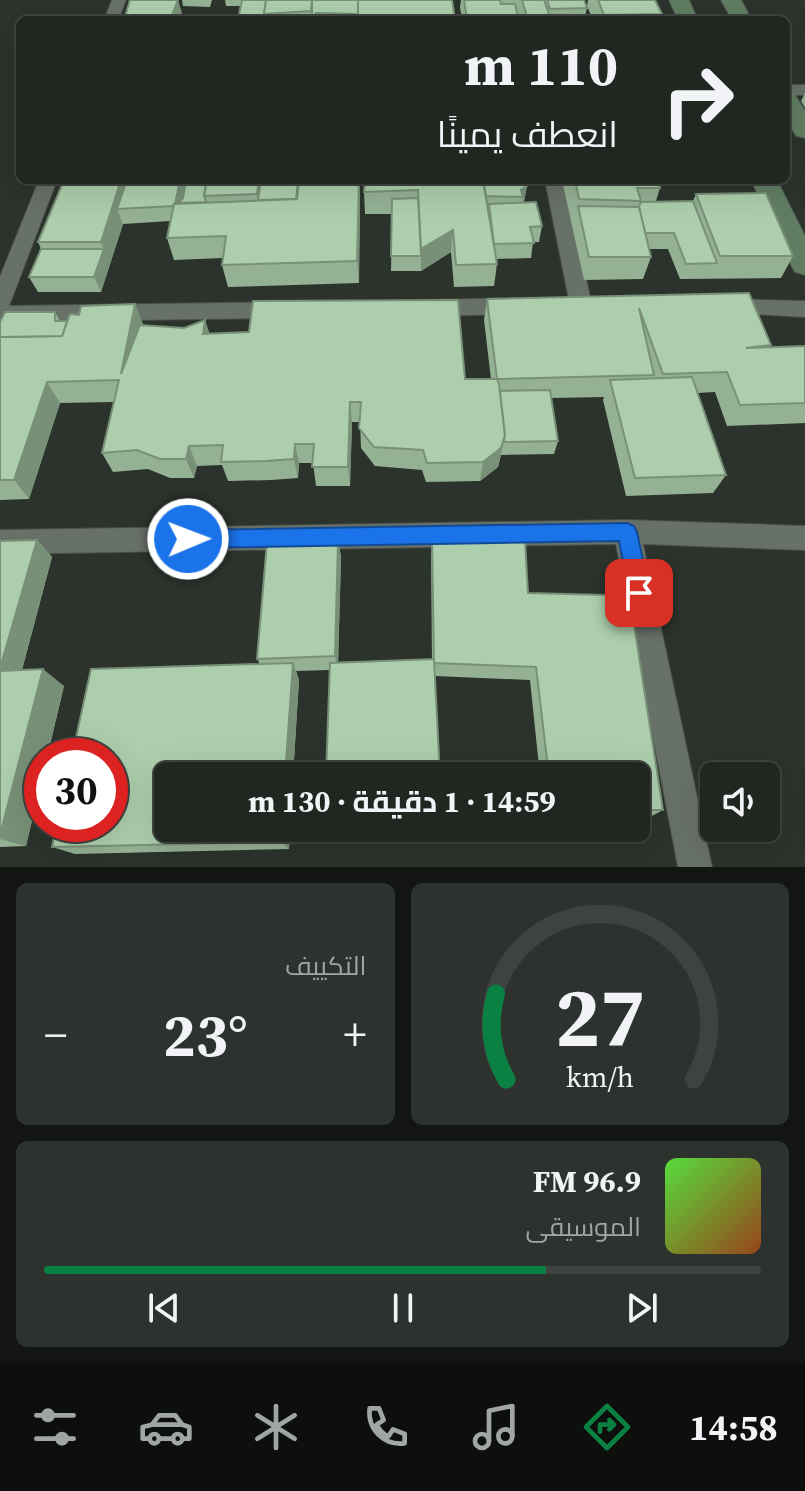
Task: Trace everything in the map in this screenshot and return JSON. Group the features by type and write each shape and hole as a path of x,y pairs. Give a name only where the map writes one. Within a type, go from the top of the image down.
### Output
{"street":[{"path":"790,105 805,131"},
{"path":"0,303 46,184"},
{"path":"555,184 580,306"},
{"path":"766,184 805,265"},
{"path":"408,308 534,306"},
{"path":"700,307 805,309"},
{"path":"0,314 298,310"},
{"path":"627,532 695,867"},
{"path":"0,542 627,532 805,538"}],"building":[{"path":"130,0 178,0 172,16 125,16"},
{"path":"242,0 266,0 264,16 239,16"},
{"path":"266,0 312,0 311,11 264,14"},
{"path":"312,0 358,0 358,14 316,13 312,16"},
{"path":"358,0 452,0 455,16 358,16"},
{"path":"464,0 500,0 501,4 515,4 518,16 466,16"},
{"path":"522,0 544,0 550,16 527,16"},
{"path":"547,0 584,0 587,8 550,9"},
{"path":"598,0 655,0 662,14 604,15"},
{"path":"62,184 120,184 101,242 38,242"},
{"path":"126,184 179,184 173,206 117,209"},
{"path":"185,184 206,184 206,202 179,203"},
{"path":"206,184 258,184 257,194 204,196"},
{"path":"260,184 298,184 296,199 258,200"},
{"path":"299,184 359,184 357,261 222,265 226,236 167,238 174,204 297,199"},
{"path":"365,184 484,184 497,264 456,265 453,230 421,249 418,190 364,192"},
{"path":"484,184 527,184 521,190 523,197 486,196"},
{"path":"576,184 659,184 660,188 637,188 641,201 579,199"},
{"path":"766,193 793,256 720,256 696,194"},
{"path":"418,198 421,256 391,256 392,199"},
{"path":"693,201 717,263 686,264 674,233 645,233 639,207 641,202"},
{"path":"536,202 542,226 530,227 534,243 494,244 489,204"},
{"path":"578,206 639,207 651,257 589,257"},
{"path":"41,249 104,249 94,277 29,277"},
{"path":"749,293 771,345 746,348 805,346 805,403 740,405 727,372 663,374 639,308 654,375 497,379 487,299"},
{"path":"458,300 465,379 497,379 499,384 505,435 501,448 483,462 427,463 423,450 374,447 359,428 361,402 350,402 348,467 312,467 314,444 295,444 294,459 266,461 221,462 223,445 189,446 186,459 160,459 137,450 102,453 119,380 47,382 14,480 0,480 0,337 62,336 70,314 79,315 81,306 135,304 121,374 140,325 184,328 205,320 203,334 249,332 253,301"},
{"path":"5,312 55,312 55,321 67,321 62,336 0,337 0,322"},
{"path":"692,377 726,475 635,478 610,380"},
{"path":"550,390 558,441 504,442 500,391"},
{"path":"432,539 525,541 528,593 606,595 631,605 663,810 650,810 650,762 547,762 536,667 434,663"},
{"path":"37,540 0,668 0,541"},
{"path":"338,540 335,656 257,659 267,542"},
{"path":"434,659 439,762 326,762 330,663"},
{"path":"293,663 286,762 154,762 154,842 281,842 52,847 53,842 128,842 128,738 76,738 91,669"},
{"path":"43,669 0,835 0,671"}],"route":[{"path":"188,539 627,532 639,593"}]}
